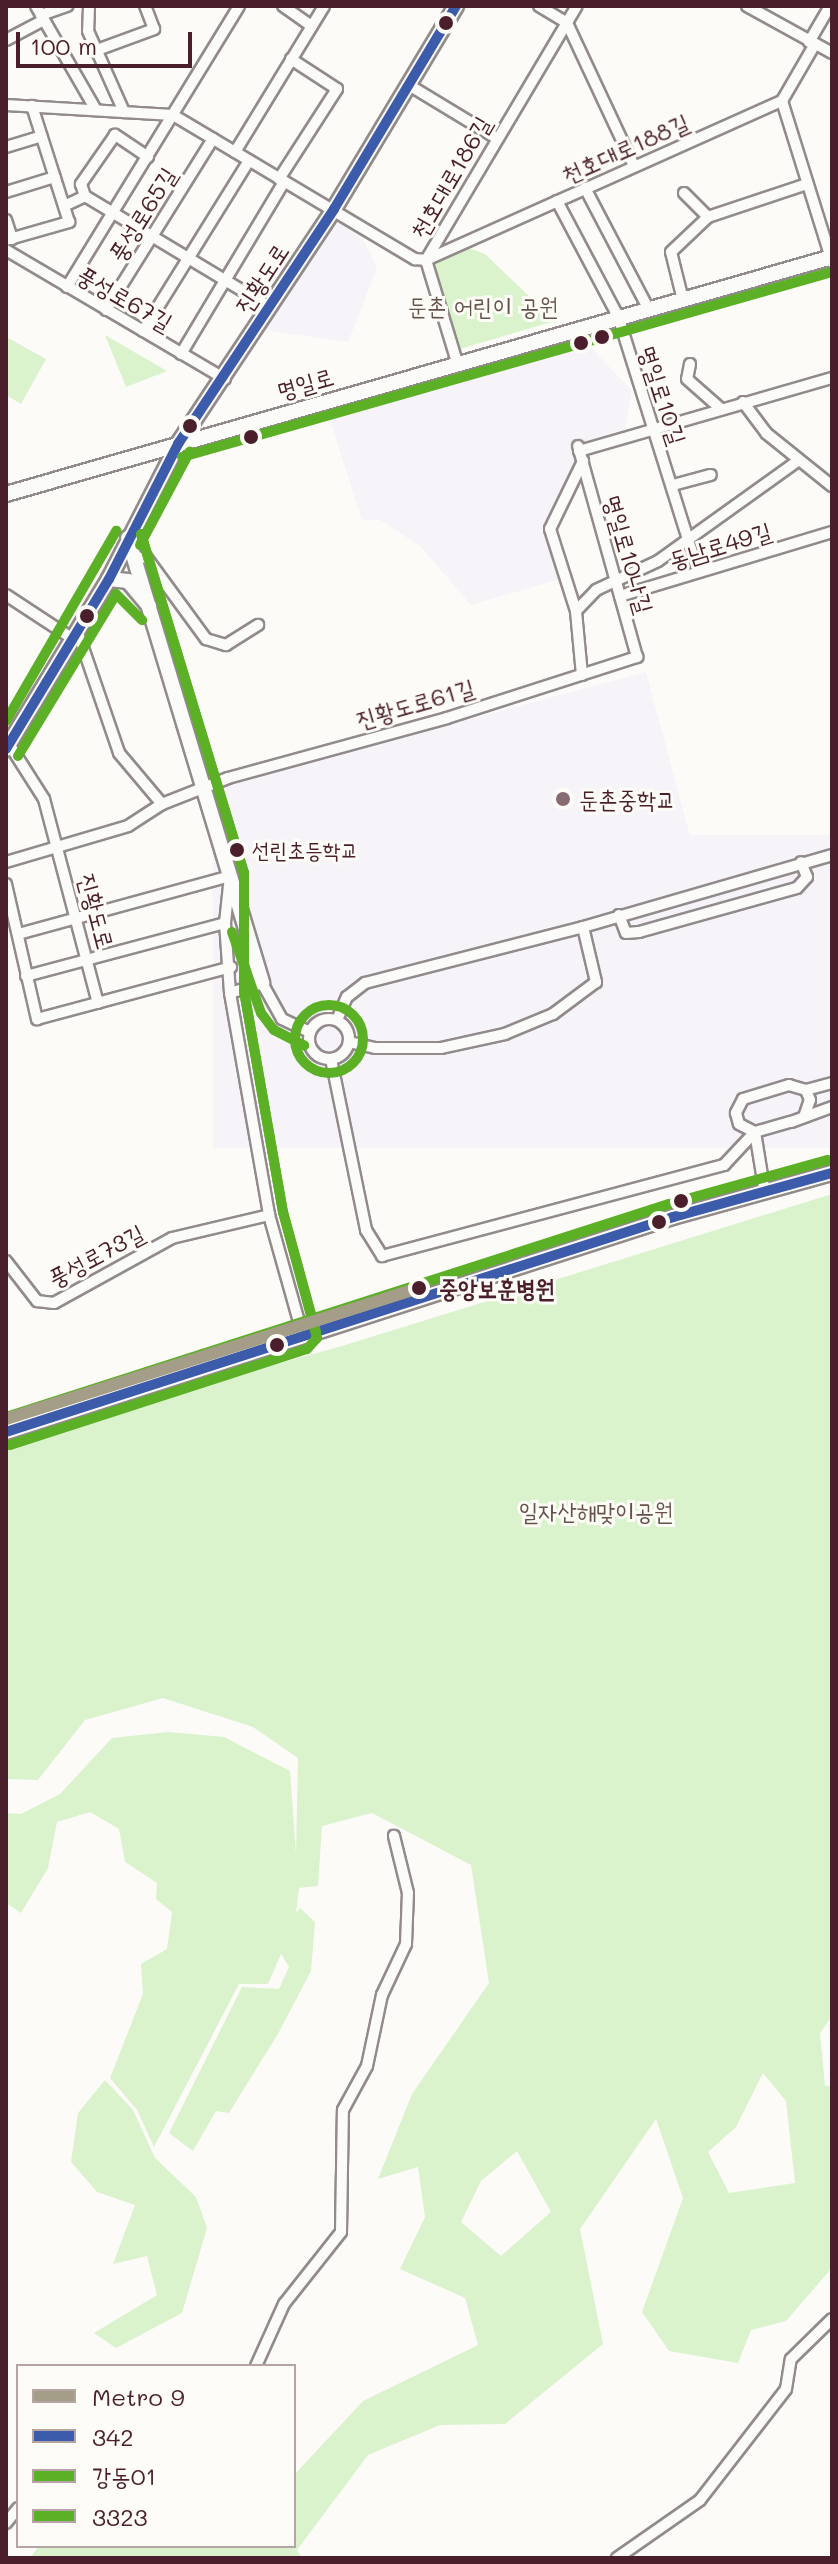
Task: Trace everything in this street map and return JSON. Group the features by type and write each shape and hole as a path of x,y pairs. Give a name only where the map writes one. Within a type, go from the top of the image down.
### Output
{"street":[{"path":"6,40 40,14 67,6"},
{"path":"89,6 88,31 124,112"},
{"path":"97,50 154,29 145,6"},
{"path":"67,287 239,6"},
{"path":"283,6 312,26"},
{"path":"235,152 324,6"},
{"name":"진황도로","path":"98,1003 44,799 8,747 109,579 178,444 225,379 268,306 334,209 456,6"},
{"path":"539,6 567,23 634,166"},
{"name":"천호대로186길","path":"457,362 426,260 577,6"},
{"path":"747,6 832,53"},
{"path":"782,101 830,6"},
{"path":"40,14 96,110"},
{"path":"181,354 337,89 291,59"},
{"path":"409,85 496,138"},
{"name":"천호대로188길","path":"426,260 782,101"},
{"name":"명일로","path":"6,494 682,296 831,259 782,101"},
{"path":"6,105 173,115 426,260"},
{"path":"6,220 9,239 69,222 32,106"},
{"path":"148,157 115,135 81,184 85,196 268,306"},
{"path":"6,147 41,136"},
{"name":"풍성로65길","path":"106,310 213,139"},
{"path":"143,331 249,161"},
{"path":"6,192 55,177"},
{"path":"682,296 671,252 708,217 807,184"},
{"path":"585,188 647,306"},
{"path":"684,193 708,217"},
{"path":"64,206 85,196"},
{"path":"557,201 618,316"},
{"name":"풍성로67길","path":"6,250 225,379"},
{"name":"명일로10길","path":"618,316 698,572"},
{"path":"690,364 684,382 721,409"},
{"path":"580,453 651,427 832,378"},
{"path":"743,402 799,460 832,486"},
{"name":"명일로10나길","path":"580,453 637,657"},
{"name":"명일로10나길","path":"580,453 550,529 576,611 582,675"},
{"path":"576,611 616,580 689,540 799,460"},
{"path":"673,485 711,475"},
{"name":"동남로49길","path":"620,596 832,532"},
{"path":"128,538 138,558 262,983 282,1019 310,1032"},
{"path":"138,558 146,557 206,639 226,645 258,625"},
{"path":"109,579 128,581 153,611"},
{"path":"6,595 75,635 119,753 162,804"},
{"name":"진황도로61길","path":"6,862 128,826 162,804 204,789 637,657"},
{"path":"337,1020 347,997 365,983 583,927 832,855"},
{"path":"619,915 626,933 639,932 797,888 807,877 801,862"},
{"path":"22,933 230,876"},
{"path":"230,876 225,923 231,967 230,993 269,1215 303,1336"},
{"path":"6,884 22,933 26,976 37,1019 231,967"},
{"path":"26,976 225,923"},
{"path":"337,1020 349,1042 375,1048 441,1048 505,1034 553,1014 596,982 583,927"},
{"path":"230,993 262,983"},
{"path":"310,1032 324,1019 337,1020"},
{"path":"310,1032 313,1051 331,1059"},
{"path":"331,1059 349,1042"},
{"path":"331,1059 366,1230 382,1256 724,1165 755,1132 832,1107"},
{"path":"755,1132 739,1124 743,1099 789,1085 806,1090 832,1083"},
{"path":"804,1117 811,1106 806,1090"},
{"path":"755,1132 765,1193"},
{"path":"6,1432 303,1336 832,1173"},
{"name":"풍성로73길","path":"6,1261 37,1301 54,1303 172,1238 269,1215"},
{"path":"257,2364 284,2304 341,2232 343,2110 367,2066 382,1995 406,1944 408,1893 394,1836"},
{"path":"617,2558 700,2500 786,2389 791,2359 832,2319"}],"shaded area":[{"path":"338,222 364,241 377,268 348,342 265,330"},
{"path":"584,340 632,391 625,429 574,446 579,460 547,529 563,578 471,605 421,547 380,520 362,520 327,411"},
{"path":"646,672 699,868 275,981 223,785"},
{"name":"중앙보훈병원","path":"213,835 832,835 832,1148 213,1148"}],"green space":[{"name":"둔촌 어린이 공원","path":"463,246 485,254 555,321 460,349 433,261"},
{"path":"105,335 167,371 126,387"},
{"path":"8,338 46,359 21,404 6,395"},
{"name":"일자산해맞이공원","path":"832,1194 832,2016 820,2033 825,2086 832,2085 831,2269 786,2321 751,2330 738,2363 669,2351 642,2312 683,2198 656,2119 580,2229 603,2344 505,2424 440,2425 368,2455 297,2550 302,2558 30,2558 38,2548 296,2548 296,2473 363,2401 478,2345 465,2298 400,2269 425,2217 418,2167 378,2179 412,2094 489,1983 471,1865 372,1813 322,1826 318,1886 299,1888 296,1913 300,1908 315,1922 311,1971 279,2032 229,2113 216,2111 193,2151 169,2133 242,1987 279,1989 289,1967 281,1954 268,1984 239,1984 154,2147 137,2110 110,2078 143,1994 141,1964 167,1949 172,1912 156,1899 157,1883 125,1862 119,1829 90,1812 57,1822 48,1868 21,1913 6,1903 6,1813 21,1814 60,1794 112,1738 168,1732 224,1737 290,1771 296,1854 298,1758 253,1727 163,1698 85,1720 38,1780 6,1779 6,1439 342,1346","holes":["763,2073 786,2101 795,2183 729,2193 708,2152 736,2127","517,2151 551,2212 501,2256 461,2222 481,2181"]},
{"path":"105,2080 133,2110 155,2158 196,2197 207,2228 182,2313 116,2348 94,2333 157,2295 147,2256 113,2264 135,2205 97,2192 71,2162 78,2113"}],"metro line":[{"name":"9","path":"6,1419 419,1288"}],"transit line":[{"name":"342","path":"6,749 109,579 178,444 334,209 456,6"},
{"name":"강동01","path":"182,457 832,272"},
{"name":"강동01","path":"140,545 190,451"},
{"name":"3323","path":"6,721 116,531"},
{"name":"강동01","path":"10,1445 307,1349 317,1338 283,1212 244,991 244,873 141,534"},
{"name":"3323","path":"141,534 244,873 244,991 283,1212 316,1332"},
{"name":"강동01","path":"18,756 116,594 142,620"},
{"name":"강동01","path":"232,932 261,1013 274,1030 304,1045"},
{"name":"강동01","path":"336,1005 357,1020 363,1039 361,1052 353,1063 336,1073 322,1073 305,1063 297,1052 295,1032 305,1015 316,1007 336,1005"},
{"name":"3323","path":"6,1417 669,1204 828,1160"},
{"name":"342","path":"6,1432 673,1217 832,1173"}],"place":[{"name":"둔촌중학교","path":"563,799"},
{"name":"선린초등학교","path":"237,850"},
{"name":"중앙보훈병원","path":"419,1288"}]}
